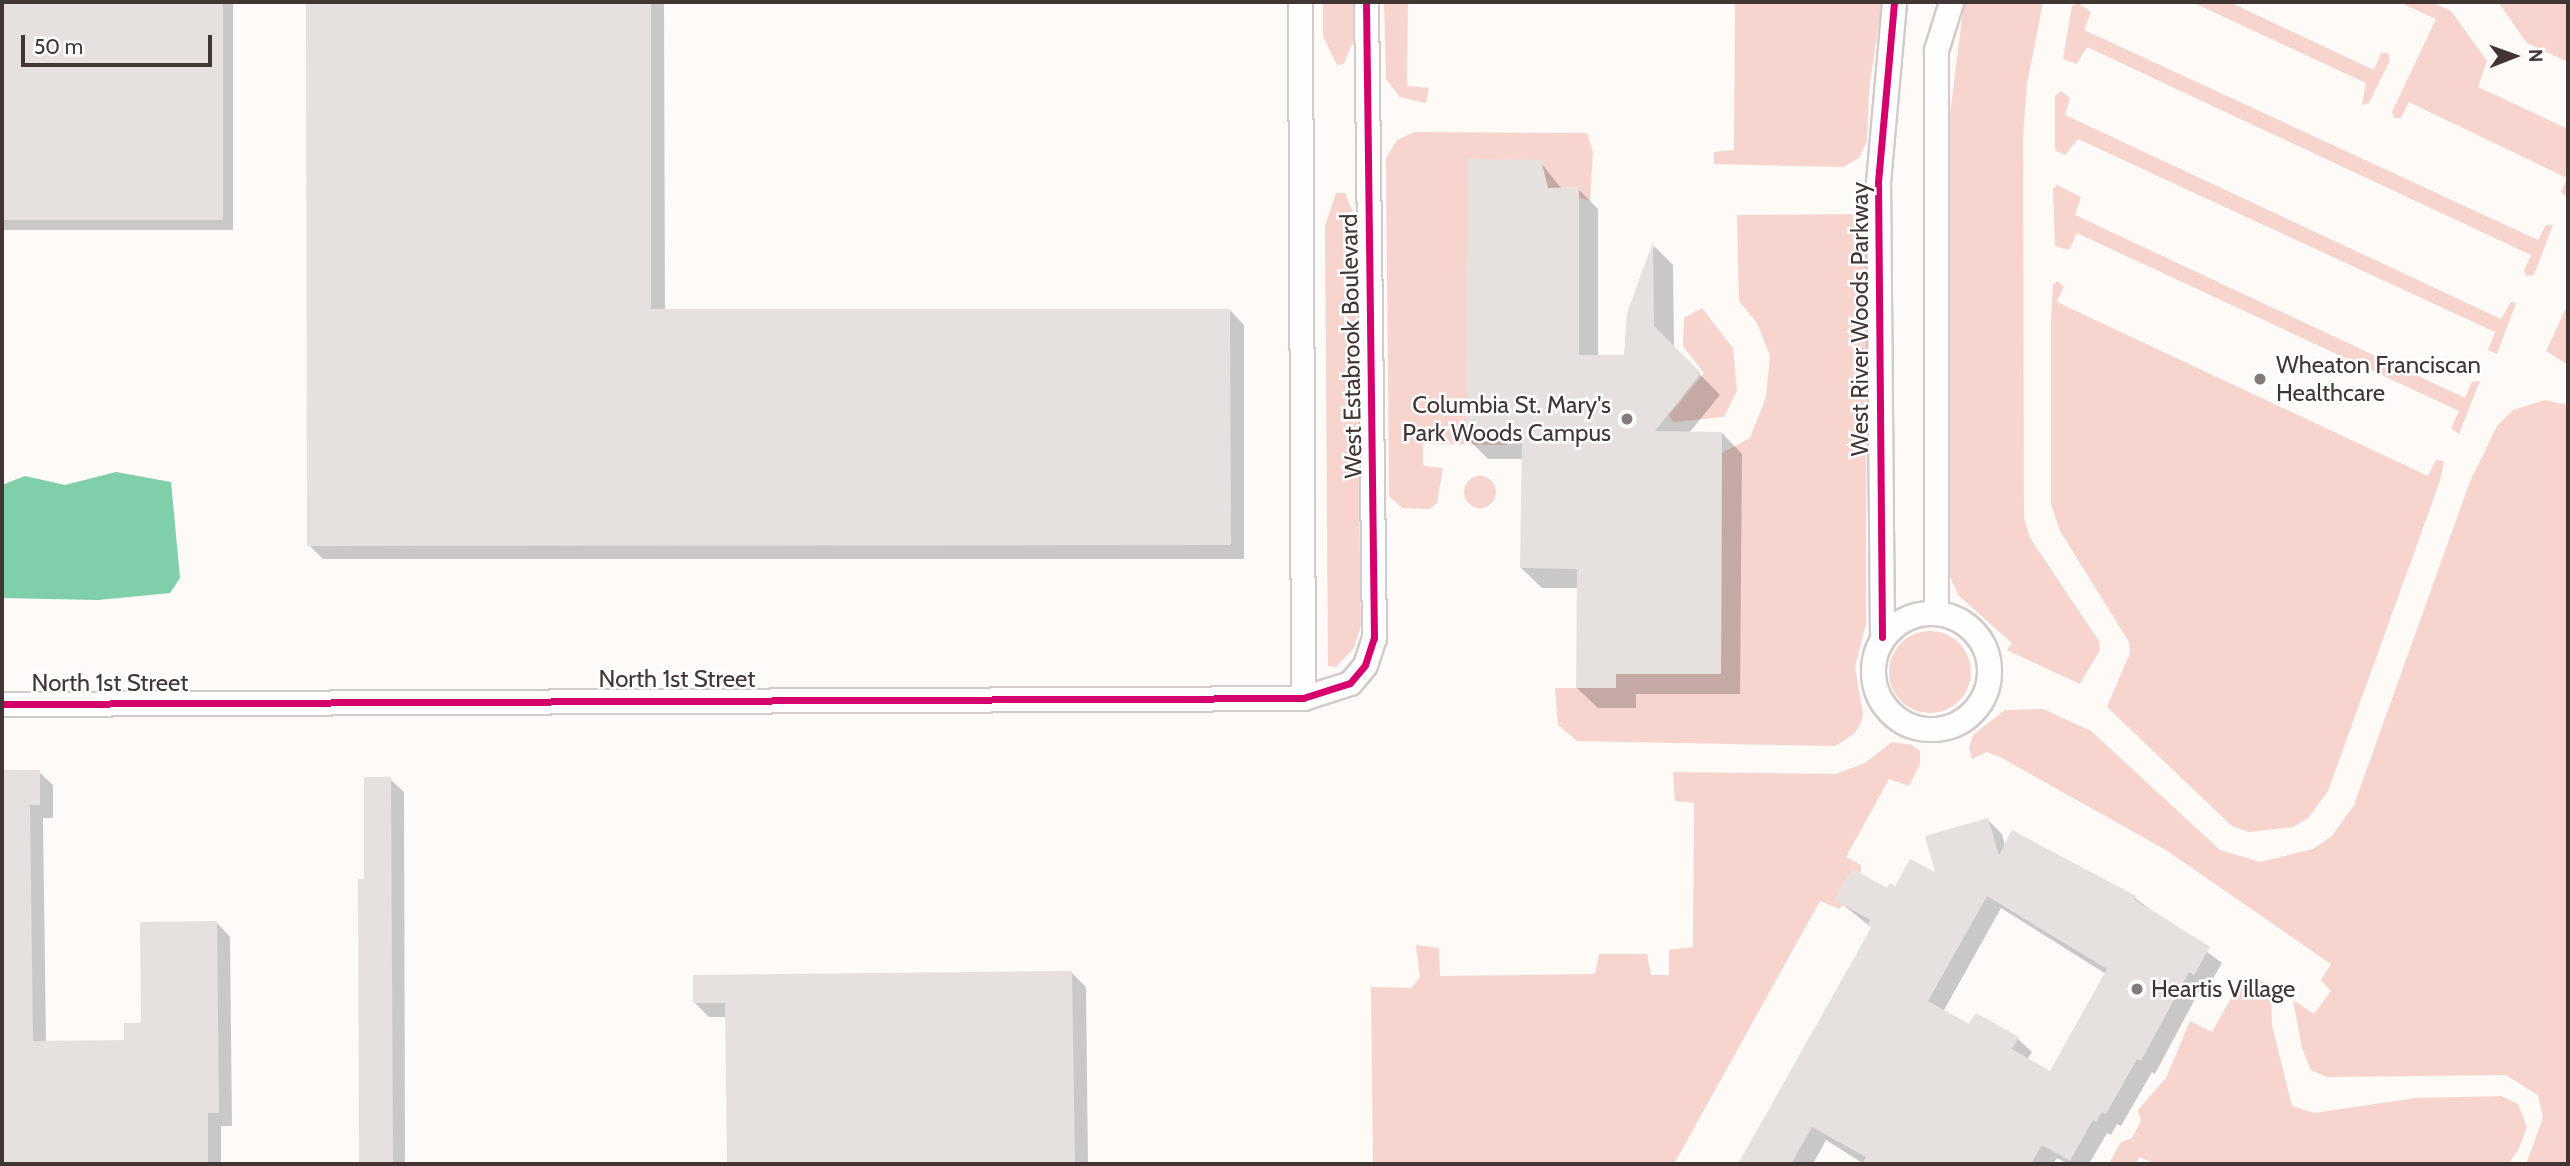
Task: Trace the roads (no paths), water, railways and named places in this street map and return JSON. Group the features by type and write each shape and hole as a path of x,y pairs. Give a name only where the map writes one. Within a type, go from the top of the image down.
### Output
{"street":[{"name":"West Estabrook Boulevard","path":"1300,2 1303,698"},
{"name":"West Estabrook Boulevard","path":"1350,683 1365,665 1374,638 1366,2"},
{"name":"West River Woods Parkway","path":"1894,2 1878,183 1882,637 1874,664 1874,681 1891,713 1922,728 1957,723 1981,699 1988,664 1971,629 1936,613"},
{"path":"1882,637 1902,620 1936,613 1936,50 1951,2"},
{"name":"North 1st Street","path":"2,704 1303,698 1350,683"}],"place":[{"name":"Wheaton Franciscan Healthcare","path":"2260,379"},
{"name":"Columbia St. Mary's Park Woods Campus","path":"1627,419"},
{"name":"Heartis Village","path":"2137,989"}]}
